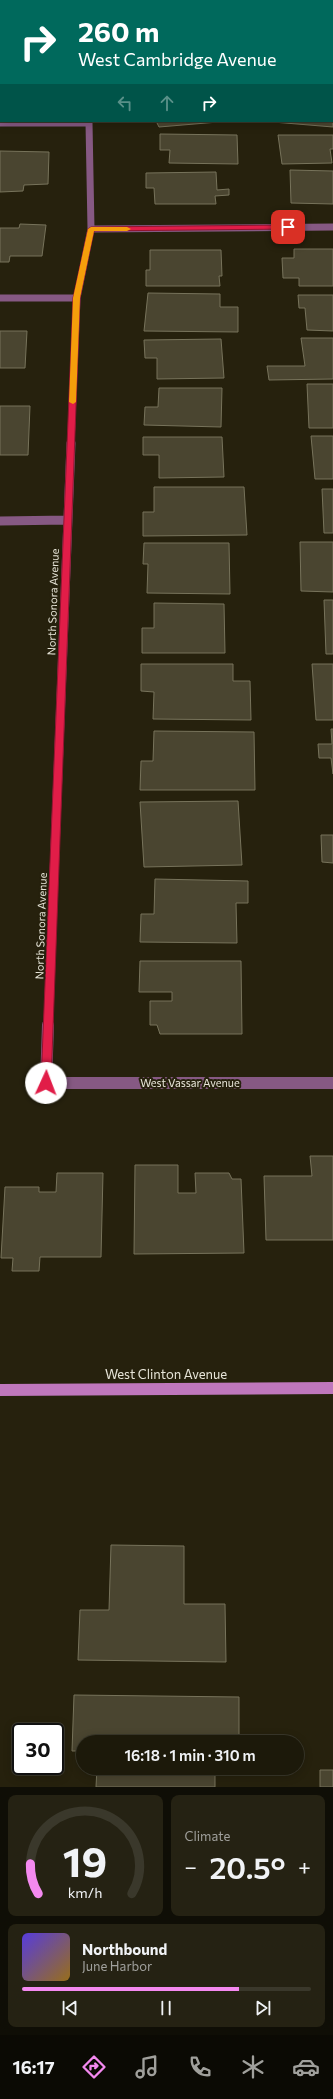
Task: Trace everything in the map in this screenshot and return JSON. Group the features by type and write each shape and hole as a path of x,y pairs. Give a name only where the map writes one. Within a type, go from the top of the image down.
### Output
{"main road":[{"name":"West Clinton Avenue","path":"0,1390 333,1388"}],"street":[{"name":"North Sonora Avenue","path":"0,123 89,123 91,229 77,298 46,1083"},
{"path":"91,229 333,227"},
{"path":"0,298 77,298"},
{"path":"0,521 68,520"},
{"name":"West Vassar Avenue","path":"46,1083 333,1083"}],"building":[{"path":"156,122 218,122 159,127"},
{"path":"273,122 333,122 333,127"},
{"path":"160,134 237,135 238,164 169,163 170,150 160,150"},
{"path":"278,135 333,135 333,149 330,149 332,163 282,164"},
{"path":"0,151 49,152 48,184 24,185 23,191 0,192"},
{"path":"290,170 333,171 333,204 291,203"},
{"path":"216,172 217,190 229,189 229,195 215,196 216,204 155,204 154,188 146,188 146,173"},
{"path":"20,224 46,225 42,256 10,256 9,262 0,262 0,228 19,228"},
{"path":"294,249 333,249 333,286 299,286 299,278 283,278 282,258 294,258"},
{"path":"150,250 221,250 222,276 219,276 220,286 146,286 146,270 150,270"},
{"path":"148,293 220,294 220,307 238,307 238,332 144,331"},
{"path":"298,295 333,295 333,331 307,330 305,308 299,308"},
{"path":"0,331 27,331 25,368 0,368"},
{"path":"301,338 333,338 333,379 269,380 267,366 305,366"},
{"path":"221,339 224,378 157,379 157,358 145,358 144,340"},
{"path":"307,384 333,384 333,428 309,428"},
{"path":"159,388 222,388 221,427 144,425 145,407 158,407"},
{"path":"0,406 30,406 28,455 0,455"},
{"path":"311,436 333,436 333,479 315,479"},
{"path":"143,437 222,437 224,477 159,478 159,455 143,455"},
{"path":"154,487 244,487 247,535 143,536 143,512 154,512"},
{"path":"322,489 333,489 333,533 324,533"},
{"path":"300,542 333,542 333,592 301,591"},
{"path":"144,543 229,543 230,594 147,593 148,564 143,564"},
{"path":"324,600 333,600 333,654 326,654"},
{"path":"154,603 224,604 225,653 142,653 142,628 154,628"},
{"path":"141,664 233,664 233,681 250,681 251,720 153,719 154,692 141,691"},
{"path":"312,664 333,664 333,720 316,720"},
{"path":"331,729 333,729 333,774 331,758 319,758 318,744 332,744"},
{"path":"154,731 254,732 255,790 140,790 141,761 153,761"},
{"path":"238,801 242,865 144,867 140,802"},
{"path":"321,835 333,835 333,863 322,862"},
{"path":"155,879 248,881 248,903 236,903 237,943 140,942 141,914 154,914"},
{"path":"140,961 241,961 242,1034 160,1034 157,1025 150,1025 150,1001 172,1001 172,992 139,992"},
{"path":"310,1156 333,1156 333,1240 266,1240 264,1176 312,1176"},
{"path":"135,1165 178,1165 178,1193 196,1193 195,1173 229,1173 232,1179 241,1179 244,1253 134,1254"},
{"path":"57,1173 103,1173 101,1257 40,1257 39,1271 12,1271 13,1258 1,1258 5,1187 39,1187 39,1192 56,1192"},
{"path":"111,1545 184,1546 184,1604 225,1604 226,1662 78,1660 80,1610 109,1610"},
{"path":"74,1695 239,1697 239,1735 76,1735 76,1751 72,1751"},
{"path":"320,1770 333,1770 333,1787 320,1787"},
{"path":"97,1775 215,1775 215,1787 96,1787"}],"slow traffic":[{"path":"73,402 77,298 91,229 127,229"}],"route":[{"path":"46,1083 77,298 91,229 288,227"}]}
